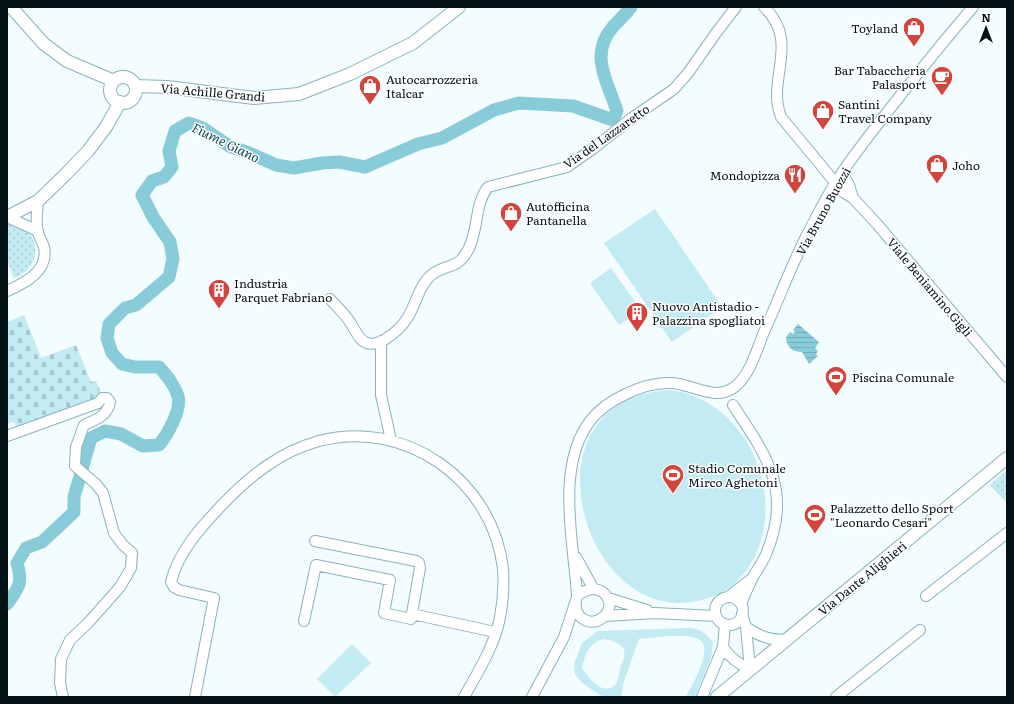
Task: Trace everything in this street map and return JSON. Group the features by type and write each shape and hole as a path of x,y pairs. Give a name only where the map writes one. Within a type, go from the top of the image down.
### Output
{"main road":[{"path":"11,7 44,44 67,61 114,81 111,85 111,93 113,97 120,102 131,100 136,94 136,86"},
{"name":"Via Achille Grandi","path":"114,81 124,77 131,80 136,86 167,87 254,98 299,94 350,74 413,43 459,7"},
{"path":"7,217 38,201 88,151 106,127 120,102"},
{"name":"Via Dante Alighieri","path":"717,697 1007,458"}],"street":[{"name":"Via del Lazzaretto","path":"382,342 400,328 424,285 434,273 460,262 468,250 474,233 481,196 488,187 567,167 594,148 632,118 674,89 688,73 736,7"},
{"path":"764,7 775,20 781,32 782,45 777,108 781,117 836,182"},
{"name":"Via Bruno Buozzi","path":"574,555 571,523 570,483 572,464 578,442 590,421 630,391 644,386 669,383 695,387 715,394 727,392 738,384 749,366 808,233 836,182 938,48 973,7"},
{"name":"Viale Beniamino Gigli","path":"842,173 850,185 853,198"},
{"name":"Viale Beniamino Gigli","path":"836,182 843,192 853,198 1007,378"},
{"path":"7,290 23,284 35,275 43,262 44,248 38,231 38,201"},
{"path":"7,217 38,231"},
{"path":"330,299 350,322 358,336 366,343 375,344 382,342 381,395 391,440"},
{"path":"7,436 98,403 102,398 106,398 110,402 109,407 104,414 84,425 76,447 75,466 87,475 102,493 114,533 132,553 131,568 120,587 88,623 70,640 61,659 60,683 64,697"},
{"path":"574,555 577,613 583,619 596,621 605,616 654,612 716,616 725,624 734,623 752,579 768,551 776,524 778,494 768,462 733,405"},
{"path":"195,697 214,598 179,590 174,587 171,582 174,567 191,540 234,492 276,458 320,441 377,437 420,450 446,467 466,486 481,506 492,528 503,569 500,619 464,697"},
{"path":"926,596 1007,533"},
{"path":"304,621 316,565 390,580 384,613 411,619 419,563 416,561 315,540"},
{"path":"574,555 593,588"},
{"path":"690,615 716,605 721,599 728,597 752,579"},
{"path":"532,697 564,637 576,599 584,590 593,588 602,591 608,598 654,612"},
{"path":"724,647 729,656 738,664 750,669 746,627 741,609 735,599 728,597"},
{"path":"605,616 609,606 608,598"},
{"path":"716,605 716,616"},
{"path":"412,614 495,632"},
{"path":"564,637 583,619"},
{"path":"702,697 724,647 725,624"},
{"path":"746,627 759,636 771,640 787,640"},
{"path":"836,697 920,630"}],"green space":[{"path":"655,209 722,307 672,342 604,243"},
{"path":"7,223 29,232 35,246 34,259 31,265 21,275 14,278 7,261"},
{"path":"611,268 641,310 619,325 590,283"},
{"path":"24,315 41,358 76,345 91,382 96,381 101,393 96,396 97,400 18,431 14,422 7,424 7,322"},
{"name":"Stadio Comunale Mirco Aghetoni","path":"669,390 698,398 723,414 743,437 757,463 765,493 765,522 757,551 741,577 731,587 719,594 691,602 652,598 620,577 596,545 582,506 581,466 594,429 623,402"},
{"path":"1007,470 1007,503 990,485"},
{"path":"690,628 703,632 713,643 711,658 695,697 685,697 700,669 703,660 704,646 701,641 696,638 689,637 671,636 639,639 624,681 621,697 603,697 582,683 575,674 574,664 582,643 598,631","holes":["603,639 615,642 623,647 624,650 624,657 618,678 614,686 605,689 595,684 582,668 588,650 594,643"]},
{"path":"352,644 371,663 335,697 317,679"}],"shaded area":[{"path":"798,324 819,342 815,348 818,351 816,354 818,356 809,364 802,352 791,348 786,341 786,337 790,332 793,334 795,332 793,330"}],"waterway":[{"name":"Fiume Giano","path":"7,604 19,585 20,576 17,563 26,548 42,542 74,512 74,497 91,438 105,431 121,434 143,446 159,445 170,429 176,415 179,402 178,396 172,384 159,367 135,367 122,364 112,353 107,338 109,324 125,308 136,305 169,277 173,259 170,242 153,217 142,195 152,181 164,177 172,167 169,151 175,131 189,123 203,128 229,146 276,165 294,168 322,163 339,162 365,167 418,144 442,138 494,110 519,103 573,106 613,120 617,111 602,69 602,48 605,38 612,28 631,7"}],"place":[{"name":"Toyland","path":"914,48"},
{"name":"Bar Tabaccheria Palasport","path":"942,96"},
{"name":"Autocarrozzeria Italcar","path":"370,106"},
{"name":"Santini Travel Company","path":"823,130"},
{"name":"Joho","path":"937,184"},
{"name":"Mondopizza","path":"795,194"},
{"name":"Autofficina Pantanella","path":"511,232"},
{"name":"Industria Parquet Fabriano","path":"219,310"},
{"name":"Nuovo Antistadio - Palazzina spogliatoi","path":"637,332"},
{"name":"Piscina Comunale","path":"836,396"},
{"name":"Stadio Comunale Mirco Aghetoni","path":"673,494"},
{"name":"Palazzetto dello Sport \"Leonardo Cesari\"","path":"815,534"}]}
